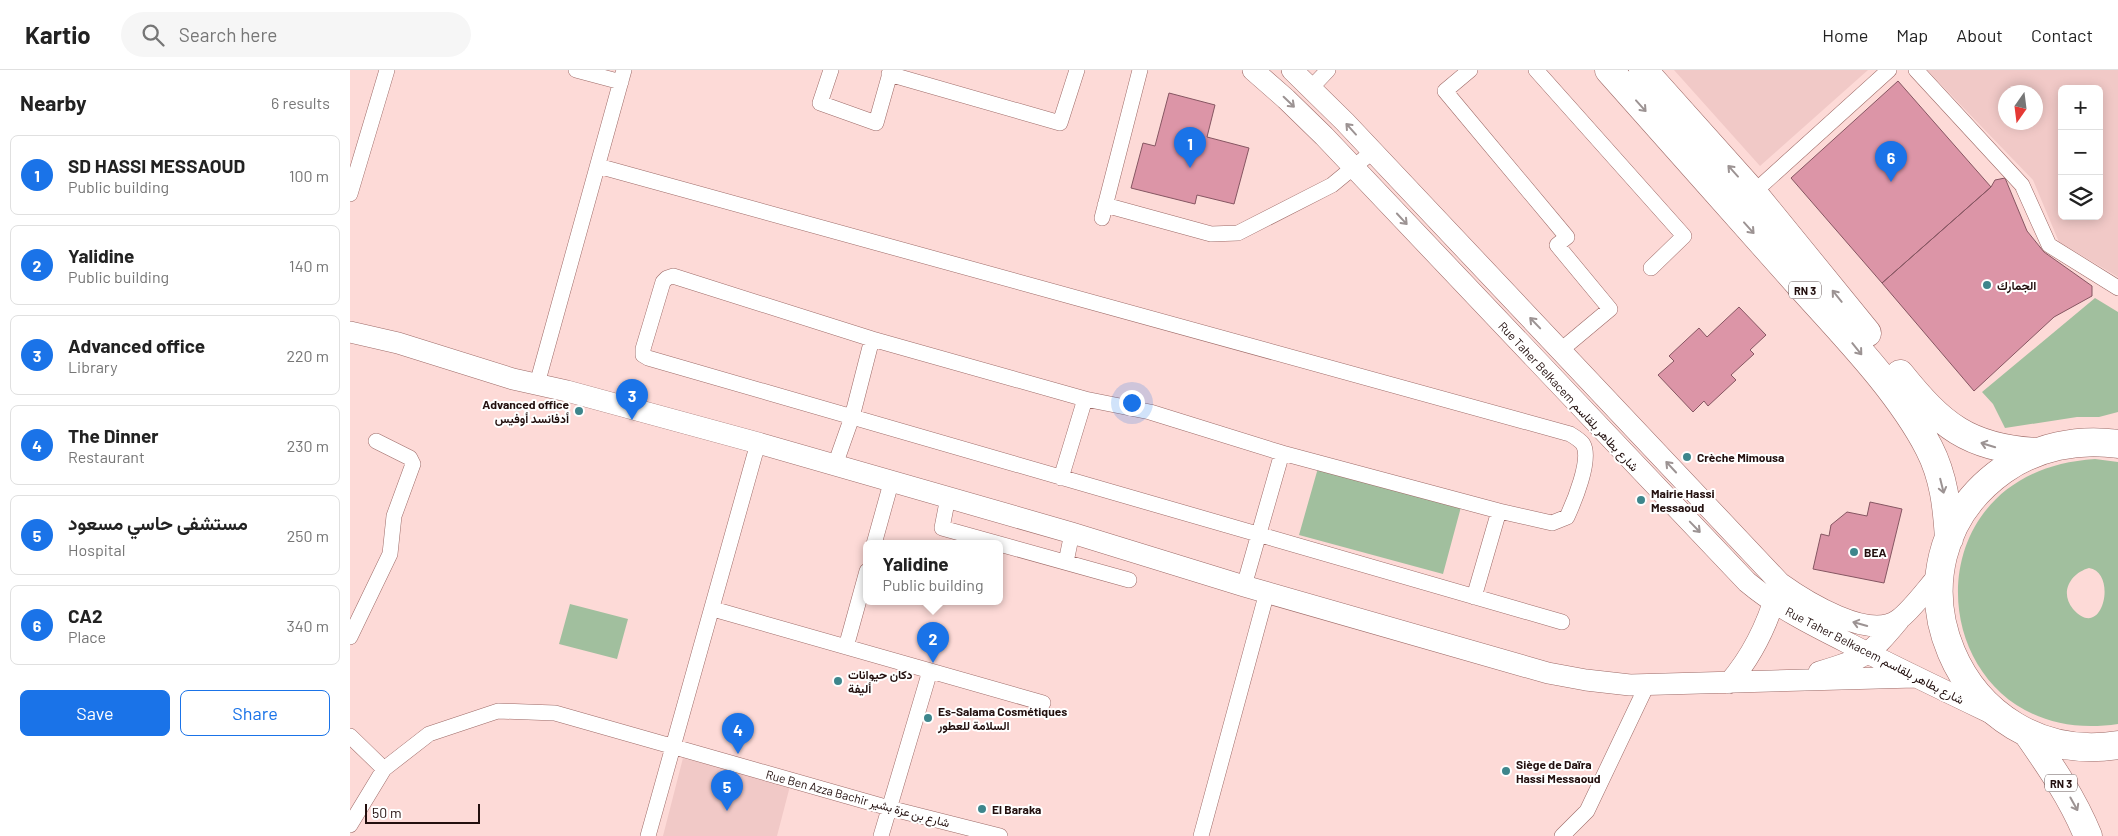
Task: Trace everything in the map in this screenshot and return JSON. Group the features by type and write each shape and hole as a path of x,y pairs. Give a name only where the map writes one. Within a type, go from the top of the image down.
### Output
{"highway":[{"name":"RN 3","path":"1609,70 1853,344 1902,405 1916,425 1937,469 1943,487 1949,539"},
{"name":"RN 3","path":"1643,70 1753,193 1922,401 1940,419 1961,434 1985,444 2010,451 2036,452"},
{"path":"2113,441 2068,443 2036,452 1992,478 1974,496 1960,517 1949,539 1940,574 1940,615 1950,653 1971,688 2000,717 2028,734 2052,742 2078,747 2103,748 2118,745"},
{"name":"RN 3","path":"2028,734 2062,784 2078,812 2088,836"}],"main road":[{"name":"Rue Taher Belkacem شارع بطاهر بلقاسم","path":"1253,70 1286,99 1354,168 1747,582 1777,593 1802,598 1860,625 1880,626 1899,620"},
{"name":"Rue Taher Belkacem شارع بطاهر بلقاسم","path":"1292,70 1561,350 1777,593 1869,654 2000,717"},
{"path":"350,332 398,343 513,379 836,465 1244,586 1548,673 1610,684 1647,685 1915,677"},
{"path":"1787,680 1846,664 1869,654 1940,574"},
{"path":"1729,683 1761,637 1777,593"}],"street":[{"path":"350,194 387,70"},
{"path":"537,384 623,76 576,70"},
{"path":"831,70 820,103 876,122 890,72 1060,123 1077,70"},
{"path":"1140,70 1104,211 1211,234 1238,233 1332,184 1372,152"},
{"path":"1311,88 1328,70"},
{"path":"1470,70 1445,91 1567,236 1557,245 1610,309 1561,350"},
{"path":"1536,70 1684,236 1651,268"},
{"path":"1753,193 1889,70"},
{"path":"1916,70 2022,185 2049,245 2118,288"},
{"path":"598,166 1570,434 1584,445 1585,465 1567,518 1552,523 1499,511 1282,453 1150,412 1085,399 872,339 673,276 663,282 643,349 643,355 648,358 1562,622"},
{"path":"836,465 852,417 872,339"},
{"path":"1061,478 1085,399"},
{"path":"350,637 390,554 394,516 413,464 410,458 376,441"},
{"path":"648,836 758,443"},
{"path":"1244,586 1260,536 1282,453"},
{"path":"875,540 892,482"},
{"path":"948,497 942,528 986,540"},
{"path":"1474,597 1499,511"},
{"path":"1066,562 1072,534"},
{"path":"1003,545 1129,580"},
{"path":"846,646 863,586"},
{"path":"1201,836 1267,592"},
{"path":"713,609 1043,703"},
{"path":"881,836 930,670"},
{"path":"1562,836 1587,812 1647,685"},
{"name":"Rue Ben Azza Bachir شارع بن عزة بشير","path":"350,825 384,769 429,734 498,711 555,713 976,833 1000,836"},
{"path":"350,736 384,769"}],"shaded area":[{"path":"1674,70 1868,70 1760,166"},
{"path":"1927,70 2118,70 2118,277 2059,242 2033,180"},
{"path":"683,758 790,786 777,836 663,836"}],"green space":[{"path":"2095,298 2118,312 2118,412 2099,417 2077,417 2005,428 1993,404 1982,392"},
{"path":"2095,459 2118,462 2118,724 2054,721 2005,697 1973,656 1959,607 1963,556 1986,510 2030,475","holes":["2089,568 2098,572 2103,581 2105,592 2103,603 2099,612 2092,618 2083,617 2069,603 2067,590 2072,579 2083,570"]},
{"path":"1318,468 1461,507 1443,574 1299,535"},
{"path":"570,604 628,619 617,659 559,644"}],"building":[{"path":"1898,81 1991,187 1882,283 1791,178"},
{"path":"1169,93 1215,105 1207,137 1249,148 1234,204 1197,195 1195,204 1131,188 1143,143 1155,146"},
{"name":"الجمارك","path":"2005,178 2027,231 2044,252 2092,286 2092,296 2054,317 1974,391 1882,283 1991,187 1995,180"},
{"path":"1739,307 1766,335 1750,350 1754,354 1731,375 1736,380 1708,406 1704,401 1693,412 1658,375 1674,361 1669,356 1699,328 1707,337"},
{"name":"BEA","path":"1870,502 1902,509 1884,583 1813,569 1821,534 1829,536 1831,525 1847,512 1867,516"}],"place":[{"name":"SD HASSI MESSAOUD","path":"1190,168"},
{"name":"CA2","path":"1891,182"},
{"name":"الجمارك","path":"1987,285"},
{"name":"Advanced office أدفانسد أوفيس","path":"579,411"},
{"name":"Advanced office","path":"632,420"},
{"name":"Crèche Mimousa","path":"1687,457"},
{"name":"Mairie Hassi Messaoud","path":"1641,500"},
{"name":"BEA","path":"1854,552"},
{"name":"Yalidine","path":"933,663"},
{"name":"دكان حيوانات أليفة","path":"838,681"},
{"name":"Es-Salama Cosmétiques السلامة للعطور","path":"928,718"},
{"name":"The Dinner","path":"738,754"},
{"name":"Siège de Daïra Hassi Messaoud","path":"1506,771"},
{"name":"El Baraka","path":"982,809"},
{"name":"مستشفى حاسي مسعود","path":"727,811"}]}
